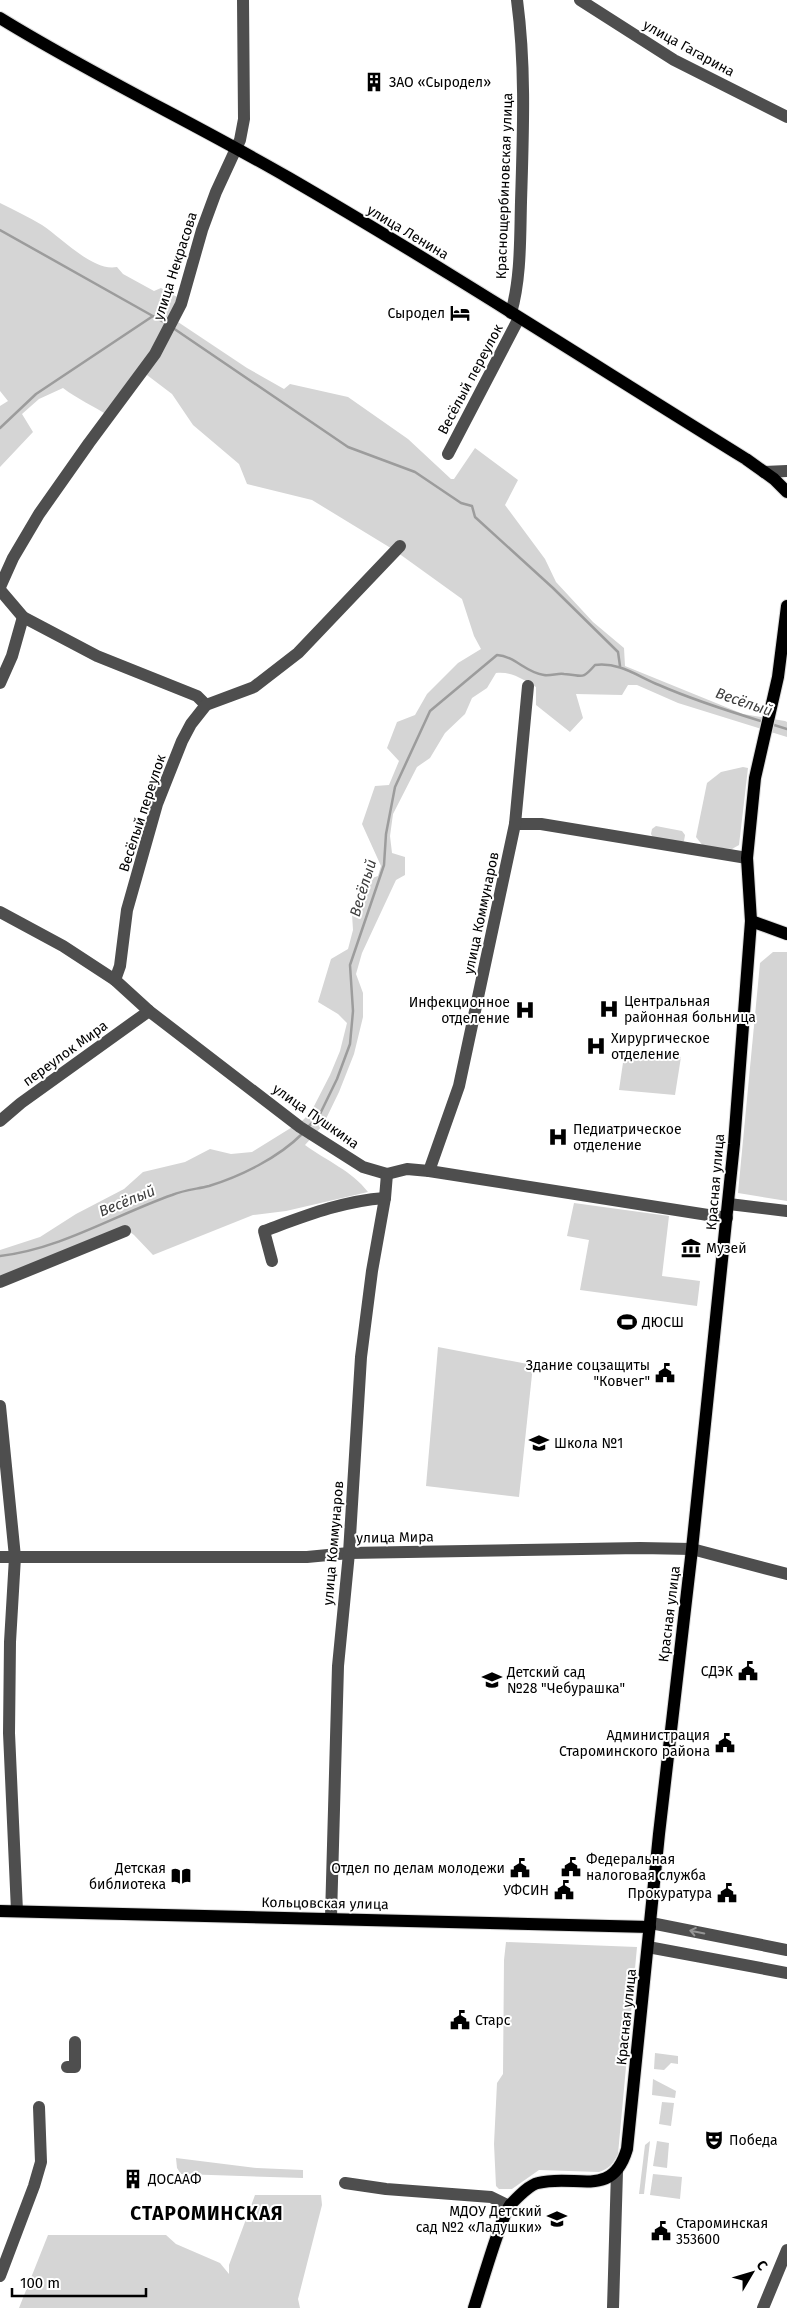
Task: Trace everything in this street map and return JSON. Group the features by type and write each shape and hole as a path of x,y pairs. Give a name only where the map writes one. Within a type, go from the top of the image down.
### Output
{"main road":[{"name":"улица Ленина","path":"0,18 95,73 237,149 377,230 764,472 787,492"},
{"name":"Красная улица","path":"617,2171 623,2164 627,2149 660,1824 692,1549 727,1218 751,921 747,858 755,778 778,677 787,606"},
{"path":"751,921 787,934"},
{"name":"Кольцовская улица","path":"0,1911 651,1925"},
{"path":"474,2308 509,2206 536,2183 562,2179 593,2182 608,2178 617,2171"}],"street":[{"name":"улица Некрасова","path":"0,588 13,558 39,514 164,340 181,304 202,230 216,192 237,149 244,119 243,0"},
{"name":"Краснощербиновская улица","path":"515,315 520,250 524,124 520,27 516,0"},
{"name":"улица Гагарина","path":"580,0 674,60 787,117"},
{"name":"Весёлый переулок","path":"448,454 515,315"},
{"path":"764,472 787,471"},
{"path":"0,588 23,618 97,656 197,696 206,705 254,687 298,652 400,546"},
{"path":"0,683 12,656 23,618"},
{"name":"улица Коммунаров","path":"429,1170 459,1086 515,824 528,686"},
{"name":"Весёлый переулок","path":"115,980 120,966 127,910 157,804 182,740 197,715 206,705"},
{"path":"515,824 541,824 747,858"},
{"name":"улица Пушкина","path":"0,912 63,946 115,980 148,1011 305,1130 363,1167 387,1174 407,1170 429,1170 727,1218"},
{"name":"переулок Мира","path":"0,1121 21,1103 148,1011"},
{"name":"улица Коммунаров","path":"331,1918 338,1676 349,1553 362,1339 385,1198 387,1174"},
{"path":"272,1261 264,1231 309,1214 355,1200 385,1198"},
{"path":"728,1204 787,1211"},
{"path":"0,1282 125,1231"},
{"path":"0,1406 15,1558 10,1642 9,1733 17,1910"},
{"name":"улица Мира","path":"0,1557 298,1558 349,1553 640,1548 692,1549 787,1574"},
{"name":"Кольцовская улица","path":"651,1925 787,1950"},
{"path":"738,1963 742,1941"},
{"path":"648,1947 787,1973"},
{"path":"67,2067 75,2067 75,2042"},
{"path":"0,2276 34,2186 41,2162 36,2107"},
{"name":"Красная улица","path":"613,2308 617,2171"},
{"path":"345,2183 386,2189 491,2197 509,2206"},
{"path":"763,2308 787,2250"}],"shaded area":[{"path":"0,203 42,225 88,259 108,267 117,267 123,274 154,291 161,288 177,297 175,320 247,368 284,389 290,384 348,397 408,439 451,479 454,479 475,448 518,480 505,505 545,559 556,582 593,622 624,648 625,666 743,714 785,721 787,722 787,737 678,703 637,685 628,685 622,695 576,694 583,718 570,732 536,705 536,687 512,675 496,673 487,688 472,698 465,714 445,733 430,758 417,767 393,814 390,836 392,853 405,857 405,875 396,880 362,953 356,974 363,993 363,1017 354,1054 323,1125 305,1145 347,1172 368,1192 286,1211 253,1215 153,1255 125,1228 0,1277 0,1250 40,1237 76,1214 124,1189 143,1172 185,1162 210,1149 231,1154 252,1152 302,1121 311,1112 340,1051 347,1023 338,1014 318,1002 331,959 348,949 353,930 352,914 361,882 378,876 381,866 362,824 375,786 389,785 399,761 387,748 397,722 415,715 427,694 458,663 481,649 474,636 462,599 394,550 312,500 247,484 239,464 193,425 172,394 143,372 109,416 63,388 39,399 22,414 33,432 0,467 0,406 8,401 0,391"},
{"path":"743,767 748,768 739,845 732,849 703,846 696,837 707,783 721,772"},
{"path":"656,826 682,831 685,835 684,841 680,843 653,838 651,834 652,829"},
{"path":"773,952 787,952 787,1201 738,1193 760,963"},
{"path":"625,1049 681,1057 675,1095 619,1090"},
{"path":"574,1203 669,1216 662,1276 700,1281 697,1306 580,1290 589,1240 567,1236"},
{"path":"438,1347 533,1365 519,1497 426,1486"},
{"path":"506,1942 637,1947 618,2154 610,2166 602,2171 539,2170 512,2189 499,2189 496,2186 494,2144 497,2083 503,2074 504,1960"},
{"path":"655,2053 678,2056 678,2064 671,2063 664,2070 654,2069"},
{"path":"653,2079 676,2091 675,2098 652,2095"},
{"path":"662,2102 674,2103 671,2126 659,2124"},
{"path":"650,2141 644,2194 639,2194 645,2145"},
{"path":"657,2141 669,2143 667,2168 653,2166"},
{"path":"176,2158 257,2168 303,2170 303,2178 181,2174 177,2168"},
{"path":"653,2174 682,2177 680,2199 650,2195"},
{"path":"255,2195 321,2195 322,2205 298,2299 300,2308 19,2308 48,2235 166,2235 176,2244 220,2263 229,2274 229,2265"}],"waterway":[{"path":"0,230 167,324"},
{"path":"0,428 36,394 153,316"},
{"path":"173,328 348,447 415,472 461,503 472,506 475,517 553,588 618,652 620,666"},
{"name":"Весёлый","path":"307,1128 319,1116 337,1079 350,1044 353,1011 350,965 384,865 386,834 395,787 430,711 497,655 509,658 538,674 544,675 581,676 595,665 612,666 628,670 659,685 698,700 764,722"},
{"name":"Весёлый","path":"771,724 787,729"},
{"name":"Весёлый","path":"0,1256 23,1252 66,1239 177,1193 209,1186 234,1177 282,1151 302,1134"}],"place":[{"name":"ЗАО «Сыродел»","path":"374,82"},
{"name":"Сыродел","path":"460,313"},
{"name":"Центральная районная больница","path":"609,1009"},
{"name":"Инфекционное отделение","path":"525,1010"},
{"name":"Хирургическое отделение","path":"596,1046"},
{"name":"Педиатрическое отделение","path":"558,1137"},
{"name":"Музей","path":"691,1248"},
{"name":"ДЮСШ","path":"627,1322"},
{"name":"Здание соцзащиты \"Ковчег\"","path":"665,1373"},
{"name":"Школа №1","path":"539,1443"},
{"name":"СДЭК","path":"748,1671"},
{"name":"Детский сад №28 \"Чебурашка\"","path":"492,1680"},
{"name":"Администрация Староминского района","path":"725,1743"},
{"name":"Федеральная налоговая служба","path":"571,1867"},
{"name":"Отдел по делам молодежи","path":"520,1868"},
{"name":"Детская библиотека","path":"181,1876"},
{"name":"УФСИН","path":"564,1890"},
{"name":"Прокуратура","path":"727,1893"},
{"name":"Старс","path":"460,2020"},
{"name":"Победа","path":"714,2140"},
{"name":"ДОСААФ","path":"133,2179"},
{"name":"МДОУ Детский сад №2 «Ладушки»","path":"557,2219"},
{"name":"Староминская 353600","path":"661,2231"}],"district":[{"name":"СТАРОМИНСКАЯ","path":"207,2213"}]}
